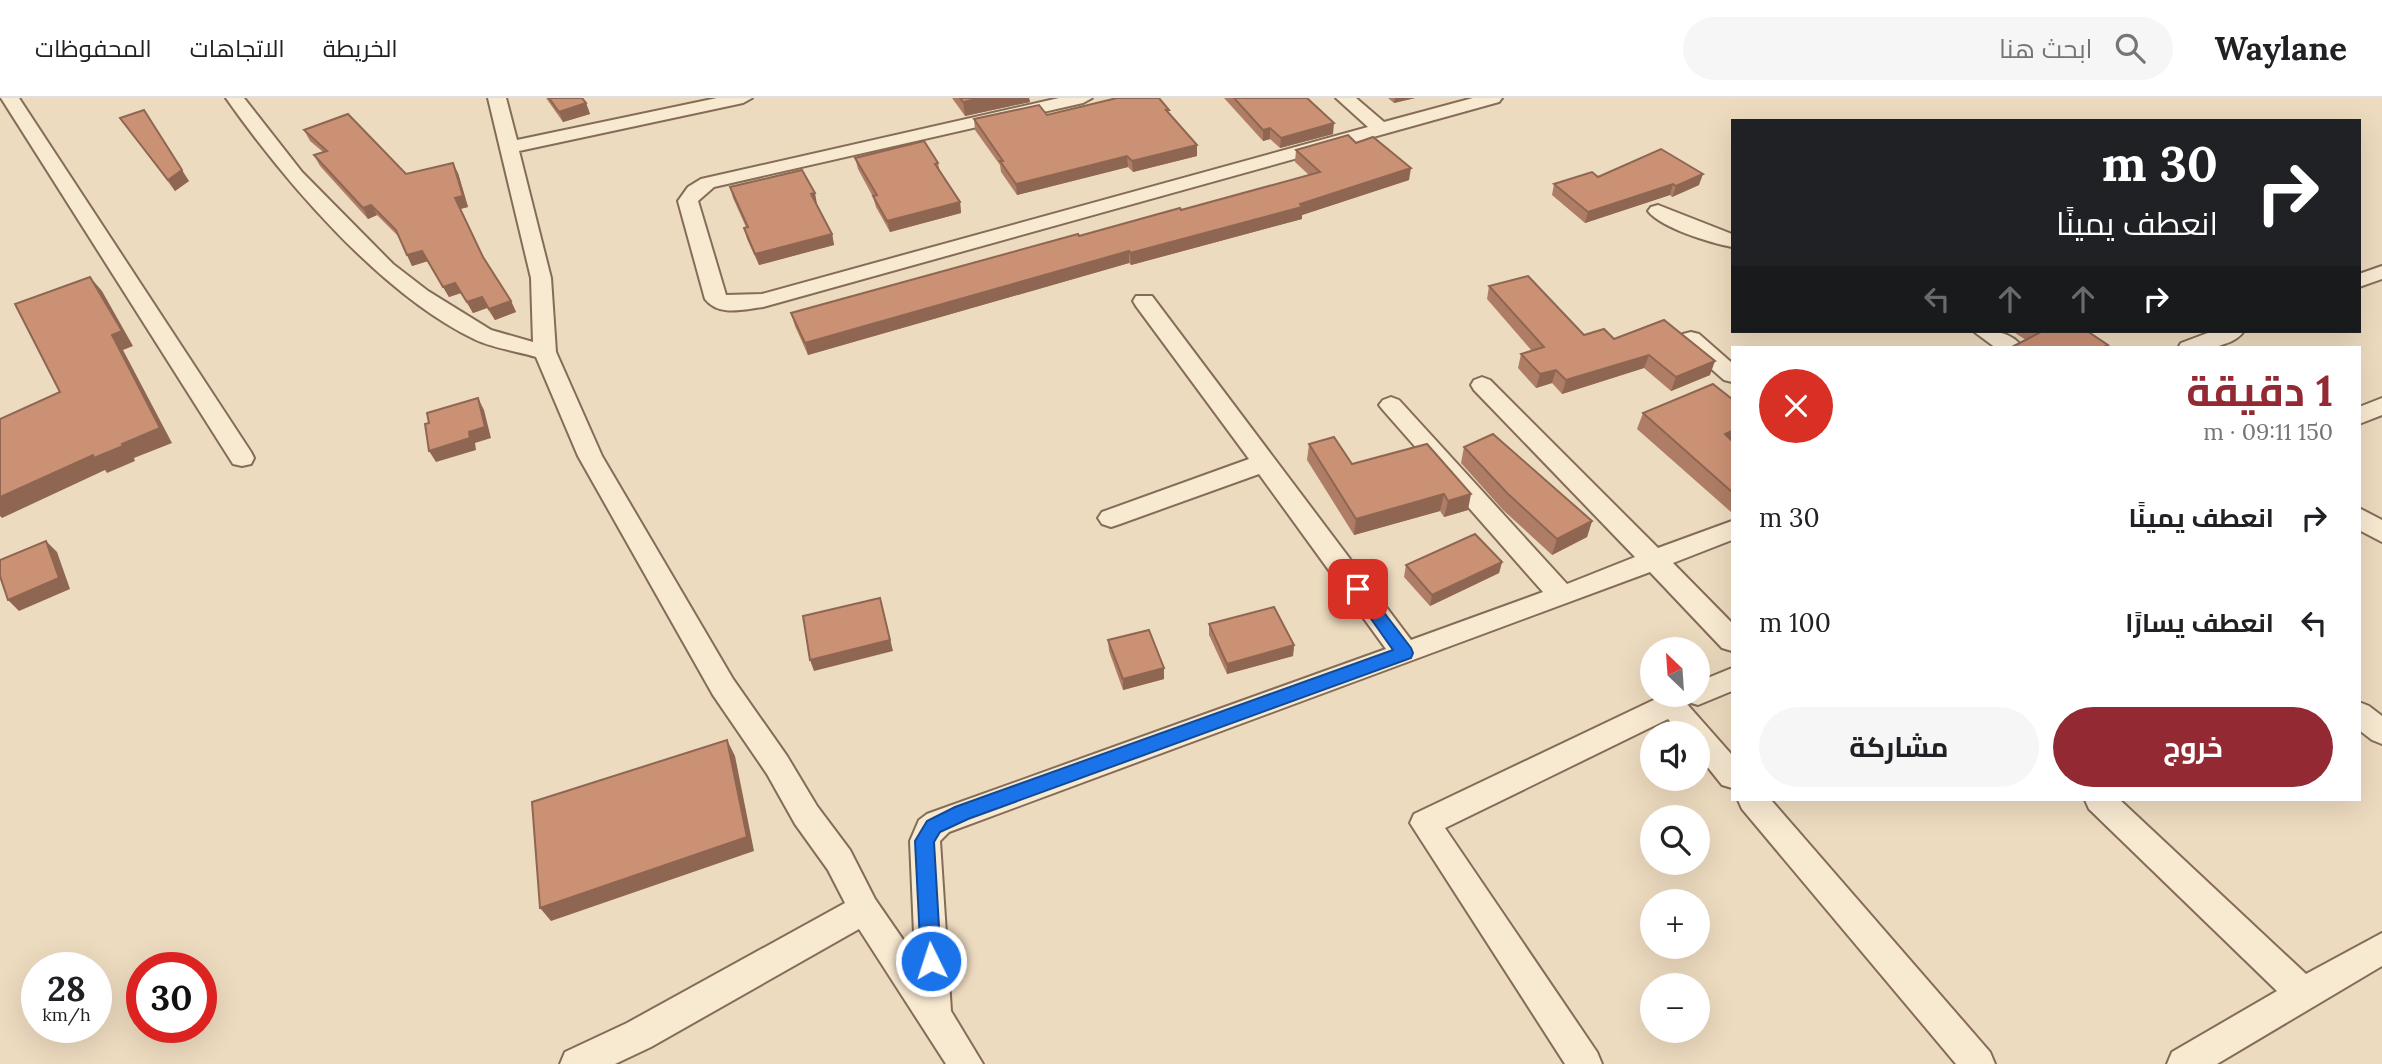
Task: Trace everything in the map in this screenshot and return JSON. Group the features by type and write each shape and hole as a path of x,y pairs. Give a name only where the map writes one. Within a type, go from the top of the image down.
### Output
{"street":[{"path":"10,98 242,458"},
{"path":"235,98 295,176 386,268 420,296 483,335 545,352"},
{"path":"498,98 541,278 545,352 590,456 723,687 778,765 806,815 839,860 864,909 966,1064"},
{"path":"510,147 743,98"},
{"path":"1083,98 708,183 695,191 688,201 716,299 726,304 763,300 1493,98"},
{"path":"1345,98 1381,129"},
{"path":"1658,211 1685,225 1731,241"},
{"path":"2361,281 2382,272"},
{"path":"1144,301 1405,653"},
{"path":"1987,333 2009,346"},
{"path":"2194,346 2228,333"},
{"path":"1691,339 1731,374"},
{"path":"1482,385 1731,639"},
{"path":"1391,405 1562,596"},
{"path":"2361,415 2382,406"},
{"path":"1111,518 1264,463"},
{"path":"2361,518 2382,533"},
{"path":"934,1012 925,841 934,827 961,813 1562,596 1731,530"},
{"path":"1710,688 1731,679"},
{"path":"1585,1064 1424,823 1667,707"},
{"path":"2361,716 2382,732"},
{"path":"1710,750 1731,775"},
{"path":"1754,801 1978,1064"},
{"path":"2101,801 2304,995"},
{"path":"577,1064 639,1035 864,909"},
{"path":"2184,1064 2382,948"}],"building":[{"path":"549,98 582,98 586,103 559,112"},
{"path":"960,98 982,98 963,102"},
{"path":"1117,98 1159,98 1169,110 1166,110 1197,145 1132,161 1127,156 1016,184 974,119 1039,105 1047,115"},
{"path":"1234,98 1307,98 1334,123 1281,138 1270,128 1263,130"},
{"path":"144,110 182,170 168,180 120,118"},
{"path":"348,114 406,174 453,163 463,196 455,198 483,257 511,301 489,309 482,297 467,302 455,283 443,287 422,251 407,255 396,230 371,205 363,208 314,155 327,151 304,130"},
{"path":"1348,135 1356,143 1373,137 1411,168 1300,204 1302,207 1130,253 1129,251 805,343 791,313 1078,234 1079,236 1180,208 1181,210 1320,172 1296,150"},
{"path":"924,141 938,163 935,164 960,202 887,221 873,196 877,195 855,158"},
{"path":"1661,149 1703,174 1676,186 1673,184 1588,212 1554,184 1592,172 1598,177"},
{"path":"802,170 832,234 755,254 744,228 748,227 730,187"},
{"path":"1528,276 1584,335 1604,329 1614,339 1664,320 1715,361 1676,377 1649,355 1566,380 1556,370 1540,374 1521,354 1544,347 1489,286"},
{"path":"90,277 122,331 112,335 160,428 0,497 0,419 60,392 15,304"},
{"path":"2039,333 2090,333 2108,345 2106,346 2014,346"},
{"path":"1713,384 1731,398 1731,431 1725,434 1731,440 1731,491 1643,413"},
{"path":"478,398 485,427 469,432 470,438 429,451 425,424 429,423 427,413"},
{"path":"1493,434 1592,521 1557,539 1507,493 1464,447"},
{"path":"1334,437 1352,464 1427,444 1471,494 1448,501 1444,494 1356,519 1309,444"},
{"path":"1475,534 1502,562 1432,595 1406,565"},
{"path":"46,541 59,578 8,600 0,576 0,560"},
{"path":"880,598 890,640 810,660 803,616"},
{"path":"1274,607 1294,645 1227,664 1209,624"},
{"path":"1149,630 1164,668 1123,679 1108,640"},
{"path":"727,740 747,837 540,908 532,802"}],"route":[{"path":"931,961 925,841 930,830 938,823 1405,653 1358,589"}]}
